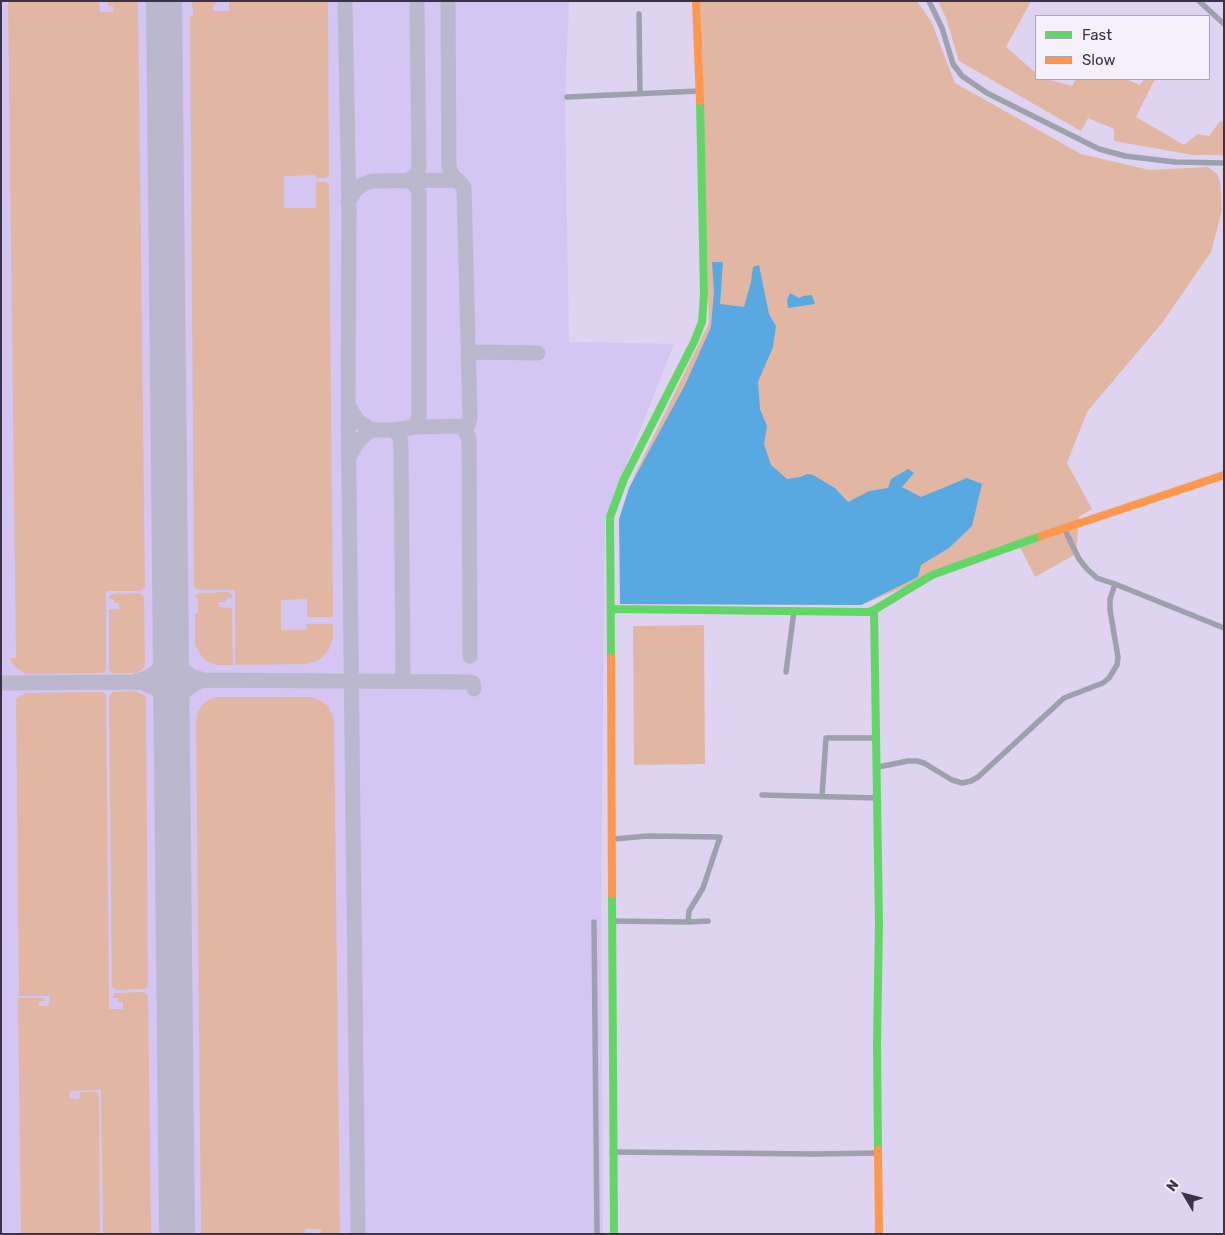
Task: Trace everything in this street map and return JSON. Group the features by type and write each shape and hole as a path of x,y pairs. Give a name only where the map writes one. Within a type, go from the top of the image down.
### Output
{"street":[{"path":"614,1234 612,1152 611,921 613,839 610,517 624,479 694,342 702,322 704,294 696,1"},
{"path":"929,1 942,28 953,64 962,76 987,94 1099,149 1125,156 1175,162 1224,163"},
{"path":"1199,1 1224,24"},
{"path":"639,14 640,94"},
{"path":"567,97 699,90"},
{"path":"612,608 794,611 874,610 932,576 1064,528 1178,492 1224,475"},
{"path":"1064,528 1079,558 1097,578 1224,628"},
{"path":"878,767 917,761 924,763 952,780 962,783 971,781 978,777 1064,698 1103,683 1109,678 1117,665 1118,657 1110,610 1110,599 1115,584"},
{"path":"874,610 878,767 879,923 877,1042 879,1234"},
{"path":"786,672 794,611"},
{"path":"822,796 826,738 877,738"},
{"path":"762,795 878,798"},
{"path":"613,839 648,836 720,837 703,888 689,911 688,922"},
{"path":"611,921 708,921"},
{"path":"594,922 597,1234"},
{"path":"612,1152 878,1153"}],"shaded area":[{"path":"1,1 569,1 565,103 569,342 674,344 605,518 601,907 603,1234 1,1234"},
{"path":"8,1 99,1 100,12 113,12 113,6 108,6 108,2 103,1 138,1 145,587 140,591 106,591 106,667 102,673 26,674 16,668 10,660 10,658 16,658"},
{"path":"192,1 216,1 216,5 213,5 213,11 229,11 229,1 328,1 329,176 316,178 316,175 284,176 284,208 316,208 316,182 326,182 329,185 333,617 307,617 307,599 281,600 281,630 306,630 307,624 333,624 333,638 328,651 319,660 307,664 235,665 235,592 233,590 199,590 194,587 190,17 193,16"},
{"path":"700,1 917,1 931,21 955,83 1081,154 1149,170 1208,167 1217,174 1220,181 1222,210 1211,252 1162,323 1087,412 1067,463 1092,509 1079,517 1076,554 1035,577 1017,541 861,605 620,604 625,508 635,474 709,323"},
{"path":"938,1 1031,1 1006,47 1035,72 1035,80 1051,80 1072,86 1075,80 1128,80 1140,85 1143,80 1154,80 1136,117 1184,145 1198,134 1209,136 1220,121 1224,122 1224,155 1193,155 1114,141 1114,129 1088,118 1081,131 959,61 946,18"},
{"path":"228,592 232,595 232,598 226,598 226,602 219,602 219,607 232,608 233,665 216,665 202,657 195,645 195,613 198,613 198,598 194,597 199,593"},
{"path":"140,593 144,597 145,665 142,670 136,673 112,673 109,669 109,609 119,609 119,603 114,603 114,599 109,599 109,596 113,594"},
{"path":"704,625 705,764 634,765 633,626"},
{"path":"136,691 146,697 148,987 144,989 117,990 112,987 109,697 112,692"},
{"path":"104,692 106,696 109,1009 123,1009 123,1002 118,1002 118,998 112,998 115,993 143,992 148,995 151,1234 103,1234 101,1090 70,1091 69,1098 79,1099 80,1092 97,1092 99,1095 100,1234 21,1234 18,998 43,998 46,1001 39,1001 39,1006 48,1006 50,996 19,996 16,698 26,693"},
{"path":"216,697 311,697 320,700 328,706 334,720 340,1234 321,1234 321,1229 305,1229 305,1234 201,1234 196,722 198,711 202,705"}],"water":[{"path":"712,262 723,262 720,304 744,307 753,267 759,265 769,314 776,326 773,347 758,382 760,409 767,426 764,444 771,465 787,479 807,474 813,475 835,488 848,502 869,491 888,488 891,479 908,469 914,473 902,487 921,497 967,478 982,484 972,526 949,548 921,565 918,577 861,605 620,604 619,519 629,488 685,385 711,327 714,291"},
{"path":"790,293 799,298 812,295 815,304 788,308 787,300"}],"taxiway":[{"path":"345,1 349,209 348,404 358,1234"},
{"path":"414,427 419,417 419,192 409,180 416,175 419,168 417,1"},
{"path":"448,1 449,167 453,176 459,181"},
{"path":"348,202 357,188 372,181 457,180 464,187 470,419 468,425 462,426"},
{"path":"468,356 473,352 538,353"},
{"path":"349,407 358,421 371,430 358,441 350,455"},
{"path":"371,430 462,426 469,438 470,656"},
{"path":"393,430 400,436 401,448 403,672 402,677 396,682"},
{"path":"171,650 174,659 184,671 193,677 204,680 470,682 473,683 474,689"},
{"path":"136,681 147,678 156,672 164,664 171,650"},
{"path":"171,717 174,704 180,695 194,684 204,680"},
{"path":"1,683 141,682 155,688 163,696 168,705 171,721"}],"runway":[{"path":"164,1 177,1234"}],"traffic: fast":[{"path":"611,658 610,517 624,479 694,342 702,322 704,294 700,101"},
{"path":"612,609 868,612 932,575 1041,536"},
{"path":"874,610 879,923 878,1150"},
{"path":"612,894 614,1234"}],"traffic: slow":[{"path":"696,1 700,101"},
{"path":"1041,536 1224,475"},
{"path":"611,658 612,894"},
{"path":"878,1150 879,1234"}]}
